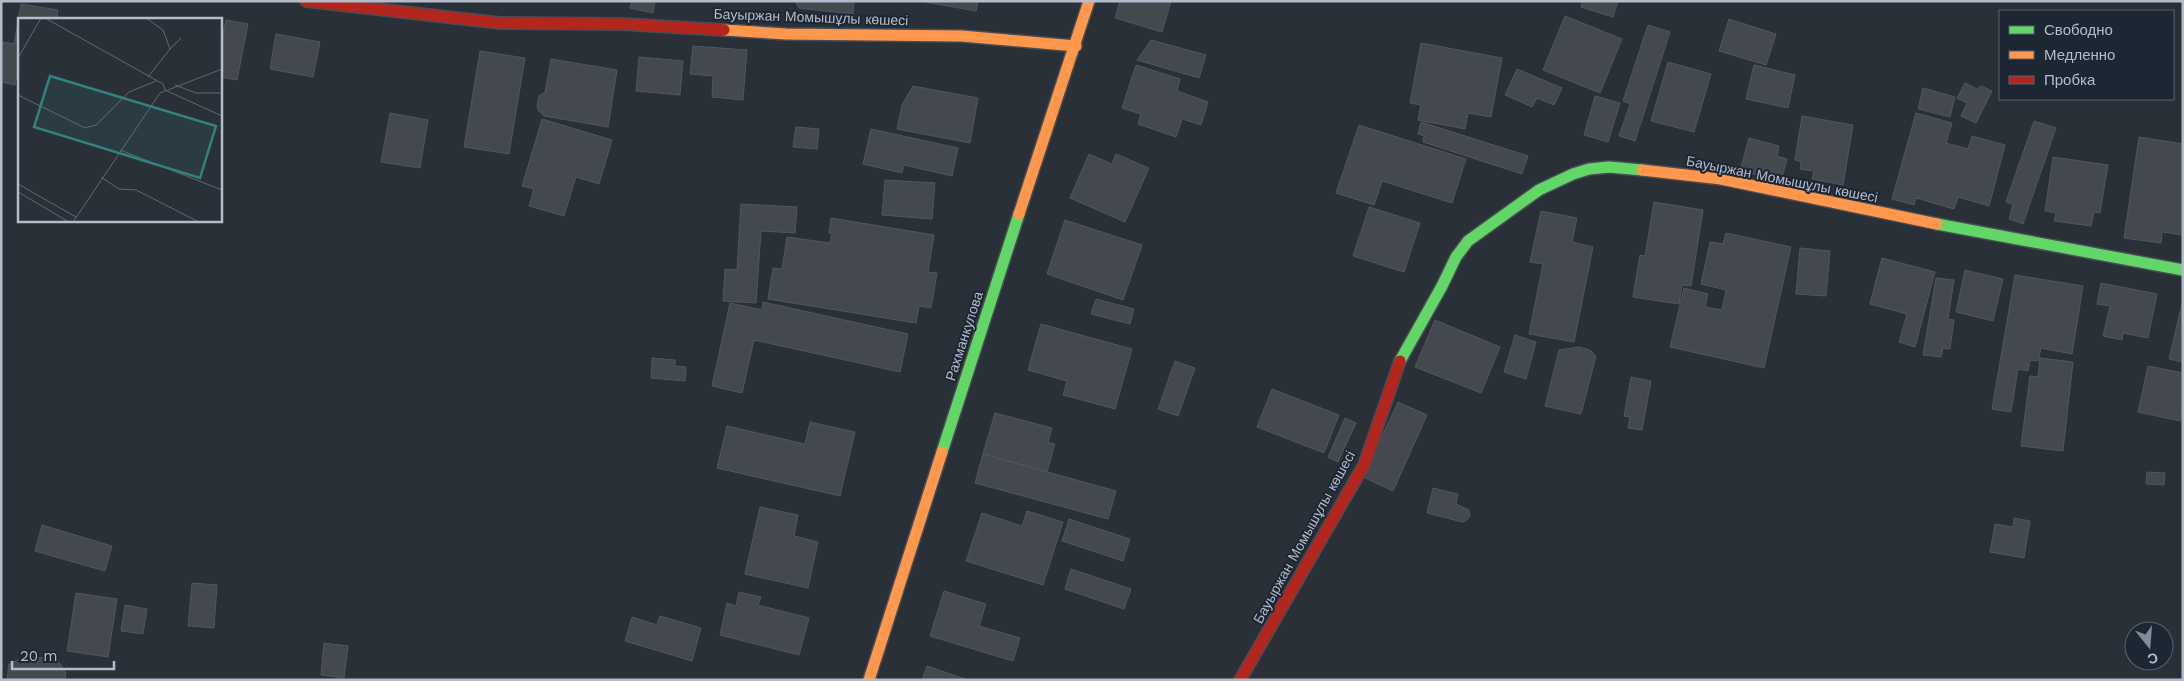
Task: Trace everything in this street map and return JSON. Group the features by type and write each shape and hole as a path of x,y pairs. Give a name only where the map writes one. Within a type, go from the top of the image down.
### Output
{"street":[{"name":"Бауыржан Момышұлы көшесі","path":"306,1 500,23 622,24 786,34 962,36 1076,46"},
{"name":"Рахманкулова","path":"869,680 939,460 1076,46 1089,1"},
{"name":"Бауыржан Момышұлы көшесі","path":"1240,680 1364,465 1402,354 1442,286 1456,257 1468,241 1539,190 1573,174 1589,169 1609,167 1721,179 1870,211 2183,270"}],"building":[{"path":"632,1 655,1 653,13 630,8"},
{"path":"795,1 854,1 853,14 799,8"},
{"path":"920,1 978,1 976,11"},
{"path":"1120,1 1171,1 1162,32 1115,18"},
{"path":"1583,1 1618,1 1613,17 1581,7"},
{"path":"21,4 58,10 57,18 19,18"},
{"path":"1565,16 1622,39 1600,93 1543,70"},
{"path":"1729,19 1776,34 1766,65 1719,51"},
{"path":"226,20 248,24 237,80 221,77 221,44"},
{"path":"18,21 18,70 15,85 1,82 1,49 3,42 14,44"},
{"path":"1648,25 1670,32 1635,141 1619,136 1630,104 1623,101"},
{"path":"276,34 320,42 313,77 270,69"},
{"path":"1151,40 1206,55 1199,78 1137,60"},
{"path":"1421,43 1502,58 1491,117 1468,113 1465,129 1418,120 1421,105 1410,103"},
{"path":"693,46 747,50 743,100 712,97 713,76 690,74"},
{"path":"480,51 525,58 509,154 464,147"},
{"path":"639,57 683,61 680,95 636,91"},
{"path":"551,59 617,70 608,127 544,116 538,110 539,96 545,92"},
{"path":"1668,62 1711,74 1694,132 1651,121"},
{"path":"1136,65 1180,79 1177,91 1208,102 1201,125 1182,119 1176,137 1138,124 1141,114 1122,108"},
{"path":"1754,65 1795,75 1788,108 1746,99"},
{"path":"1517,69 1562,88 1554,105 1537,98 1532,107 1505,95"},
{"path":"1965,83 1977,89 1981,86 1992,91 1976,123 1961,116 1967,103 1957,98"},
{"path":"913,86 978,98 970,143 897,129 902,105"},
{"path":"1923,88 1955,97 1950,117 1918,109"},
{"path":"1595,96 1620,103 1608,142 1584,135"},
{"path":"390,113 428,120 420,168 381,162"},
{"path":"1916,113 1952,123 1946,143 1968,149 1972,136 2005,145 1989,206 1958,197 1954,209 1916,198 1914,205 1892,199"},
{"path":"1802,116 1853,125 1843,185 1812,179 1814,171 1800,169 1801,162 1795,160"},
{"path":"542,119 612,140 599,184 576,177 564,216 529,206 534,189 522,186"},
{"path":"2034,121 2056,128 2023,224 2009,219 2013,204 2006,202"},
{"path":"1421,122 1528,156 1522,174 1423,142 1424,136 1418,134"},
{"path":"1359,125 1466,159 1452,203 1382,181 1374,205 1336,193"},
{"path":"796,127 819,129 817,149 793,147"},
{"path":"871,129 958,148 952,176 904,165 902,173 863,164"},
{"path":"2139,137 2183,144 2183,235 2162,232 2161,243 2124,238"},
{"path":"1749,138 1779,146 1777,156 1787,159 1781,181 1740,171"},
{"path":"1089,154 1112,164 1116,154 1149,168 1125,222 1070,198"},
{"path":"2053,157 2108,165 2100,213 2094,212 2091,226 2054,221 2056,213 2045,211"},
{"path":"885,180 935,183 932,219 882,215"},
{"path":"1654,202 1703,210 1691,286 1682,285 1679,304 1633,297 1640,255 1645,256"},
{"path":"741,204 797,207 795,233 761,231 756,303 723,301 725,269 737,270"},
{"path":"1369,207 1420,223 1404,272 1353,256"},
{"path":"1541,211 1577,218 1572,242 1593,247 1574,342 1529,334 1543,264 1530,262"},
{"path":"831,218 934,235 928,272 937,273 931,308 919,306 916,323 768,299 773,268 782,269 787,237 830,243 832,233 829,233"},
{"path":"1065,220 1142,245 1123,300 1047,274"},
{"path":"1726,233 1791,247 1764,368 1670,347 1684,288 1708,294 1705,307 1722,310 1726,290 1701,284 1710,242 1723,244"},
{"path":"1800,248 1830,251 1826,296 1796,294"},
{"path":"1882,258 1935,272 1915,347 1899,342 1907,314 1870,304"},
{"path":"1965,270 2003,279 1993,321 1956,312"},
{"path":"2015,275 2083,286 2072,354 2041,348 2038,361 2030,360 2028,371 2018,369 2011,412 1992,409"},
{"path":"1936,278 1954,280 1948,319 1954,320 1950,349 1943,348 1941,357 1923,355"},
{"path":"2101,283 2157,294 2148,338 2123,333 2122,340 2103,336 2110,306 2097,304"},
{"path":"1096,299 1134,309 1130,324 1091,314"},
{"path":"763,302 908,334 900,372 754,340 742,393 712,386 730,303 762,310"},
{"path":"2183,304 2183,362 2169,359"},
{"path":"1435,320 1500,347 1481,393 1415,367"},
{"path":"1041,324 1132,349 1115,409 1063,395 1067,381 1028,370"},
{"path":"1515,335 1536,342 1526,379 1504,372"},
{"path":"1579,347 1590,350 1596,356 1581,414 1545,406 1559,350"},
{"path":"652,358 675,360 675,366 686,367 685,381 651,378"},
{"path":"2040,358 2073,362 2063,451 2021,446 2030,376 2038,377"},
{"path":"1175,361 1195,368 1178,416 1158,409"},
{"path":"2148,366 2183,373 2183,408 2180,421 2138,412"},
{"path":"1631,377 1651,381 1642,430 1628,428 1630,417 1624,416"},
{"path":"1272,389 1339,415 1324,453 1257,427"},
{"path":"1398,402 1427,415 1393,491 1363,477"},
{"path":"995,413 1052,428 1048,442 1055,444 1047,472 983,454"},
{"path":"1345,418 1356,423 1338,462 1328,457"},
{"path":"810,422 855,432 840,496 717,468 727,426 805,444"},
{"path":"983,454 1116,491 1108,519 975,483"},
{"path":"2147,472 2165,473 2164,485 2146,484"},
{"path":"1433,488 1458,494 1456,504 1469,510 1470,515 1467,520 1462,522 1427,513"},
{"path":"760,507 798,515 794,536 818,542 808,588 745,574"},
{"path":"1027,511 1063,522 1043,585 966,561 982,513 1022,526"},
{"path":"2014,518 2030,521 2024,558 1990,552 1995,524 2013,527"},
{"path":"1069,519 1130,539 1123,561 1062,541"},
{"path":"42,525 112,546 105,571 35,551"},
{"path":"1071,569 1131,589 1124,609 1065,589"},
{"path":"192,583 217,585 214,628 188,626"},
{"path":"944,591 986,604 979,626 1020,638 1013,661 930,636"},
{"path":"739,592 761,597 758,605 809,618 799,655 720,635 727,603 736,606"},
{"path":"76,593 117,599 108,657 67,651"},
{"path":"125,605 147,609 143,634 121,631"},
{"path":"660,616 701,628 692,661 625,641 632,617 657,625"},
{"path":"324,643 348,646 344,678 321,675"},
{"path":"25,657 56,658 66,673 65,680 7,680 9,664"},
{"path":"927,666 968,680 922,680"}],"traffic: fast":[{"path":"1400,361 1456,257 1468,241 1539,190 1573,174 1589,169 1609,167 1642,170"},
{"path":"942,452 1019,214"},
{"path":"1937,224 2183,270"}],"traffic: slow":[{"path":"1019,214 1089,1"},
{"path":"724,30 786,34 962,36 1076,46"},
{"path":"1642,170 1721,179 1937,224"},
{"path":"869,680 942,452"}],"traffic: jam":[{"path":"306,1 500,23 622,24 724,30"},
{"path":"1240,680 1364,465 1400,361"}]}
